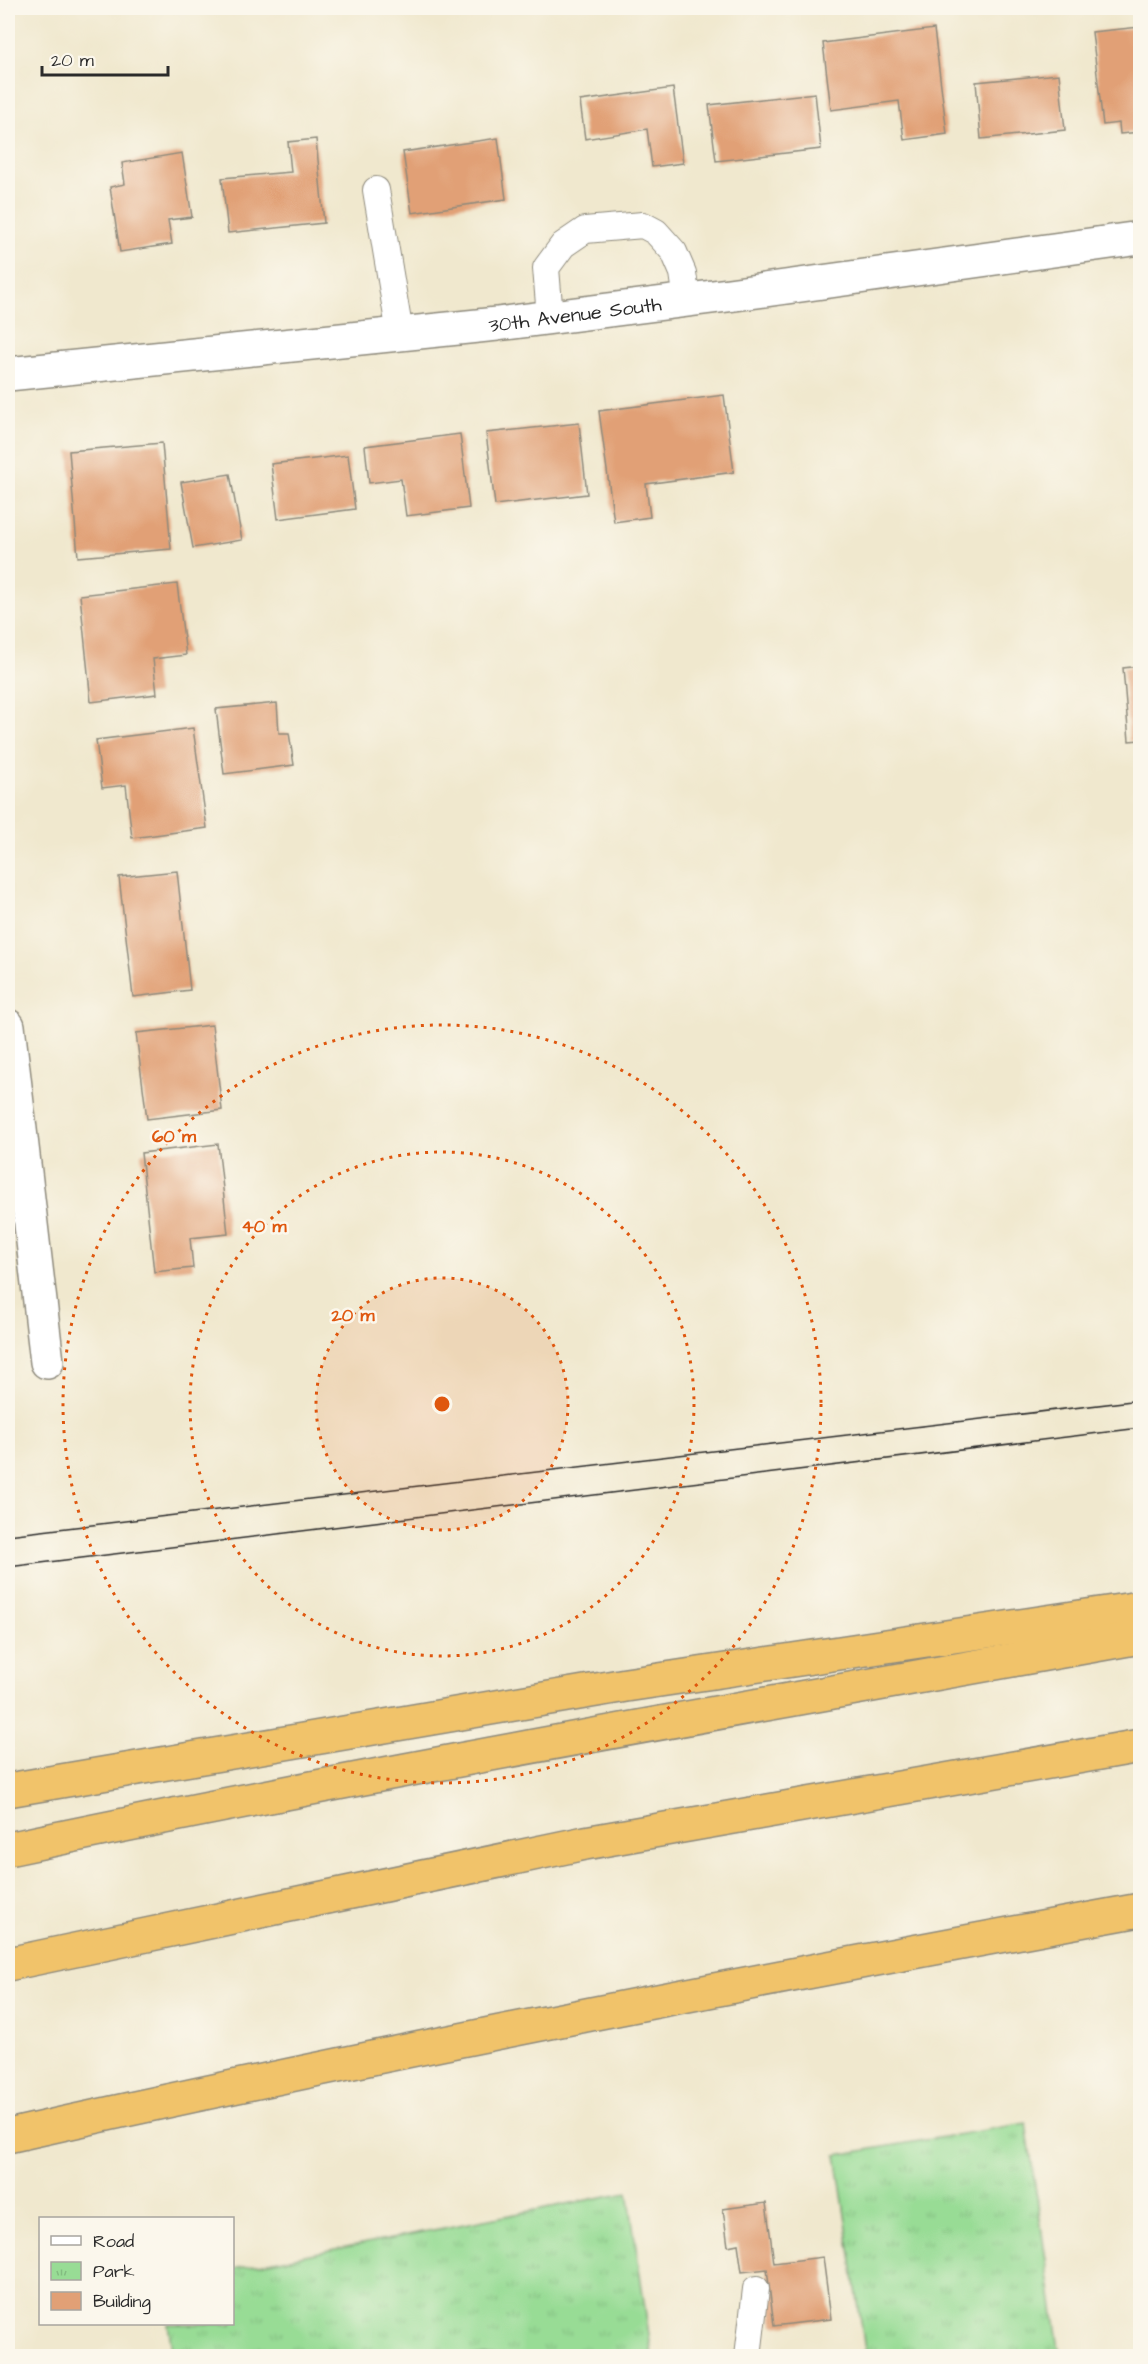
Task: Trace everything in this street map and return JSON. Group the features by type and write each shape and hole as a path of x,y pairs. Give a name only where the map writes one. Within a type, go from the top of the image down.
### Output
{"highway":[{"path":"8,1790 626,1685 1140,1608"},
{"path":"8,1849 132,1823 495,1755 1140,1637"},
{"path":"8,1964 585,1843 1140,1746"},
{"path":"8,2136 220,2088 724,1986 1140,1910"}],"street":[{"name":"30th Avenue South","path":"8,375 550,317 1140,238"},
{"path":"8,1026 47,1362"}],"lane":[{"path":"376,190 400,334"},
{"path":"550,317 546,268 562,245 585,230 644,225 656,232 674,252 683,273 687,300"},
{"path":"748,2356 756,2289"}],"green space":[{"path":"1026,2123 1060,2356 866,2356 836,2155"},
{"path":"628,2192 652,2356 173,2356 168,2325 234,2325 234,2269"}],"building":[{"path":"1140,27 1140,132 1120,134 1119,123 1103,125 1092,32"},
{"path":"934,29 947,134 904,140 899,101 831,110 823,43"},
{"path":"1059,74 1065,130 981,139 976,82"},
{"path":"673,88 683,163 652,167 647,129 585,139 580,101"},
{"path":"815,93 821,149 716,161 709,105"},
{"path":"498,138 506,199 412,213 403,152"},
{"path":"316,139 324,223 228,233 222,178 291,172 288,142"},
{"path":"182,153 192,217 168,220 172,244 120,252 110,187 125,184 122,163"},
{"path":"724,395 734,472 646,484 650,517 614,522 599,411"},
{"path":"579,423 587,494 495,505 486,433"},
{"path":"460,434 469,508 406,516 401,479 369,483 365,446"},
{"path":"162,443 171,549 78,557 69,451"},
{"path":"348,455 355,509 278,519 271,464"},
{"path":"230,474 242,540 193,548 181,482"},
{"path":"177,584 186,655 153,659 157,694 91,702 80,595"},
{"path":"1140,666 1140,740 1129,741 1123,668"},
{"path":"277,703 279,733 289,733 294,765 224,774 216,709"},
{"path":"193,728 207,828 132,838 126,785 102,788 96,740"},
{"path":"177,871 190,990 133,997 119,877"},
{"path":"212,1025 222,1110 147,1119 136,1033"},
{"path":"218,1144 228,1234 190,1238 193,1268 154,1272 141,1153"},
{"path":"766,2203 774,2263 823,2257 831,2319 774,2326 767,2269 742,2272 738,2244 728,2246 723,2209"}],"tram line":[{"path":"8,1535 1140,1400"},
{"path":"8,1567 1140,1428"}]}
